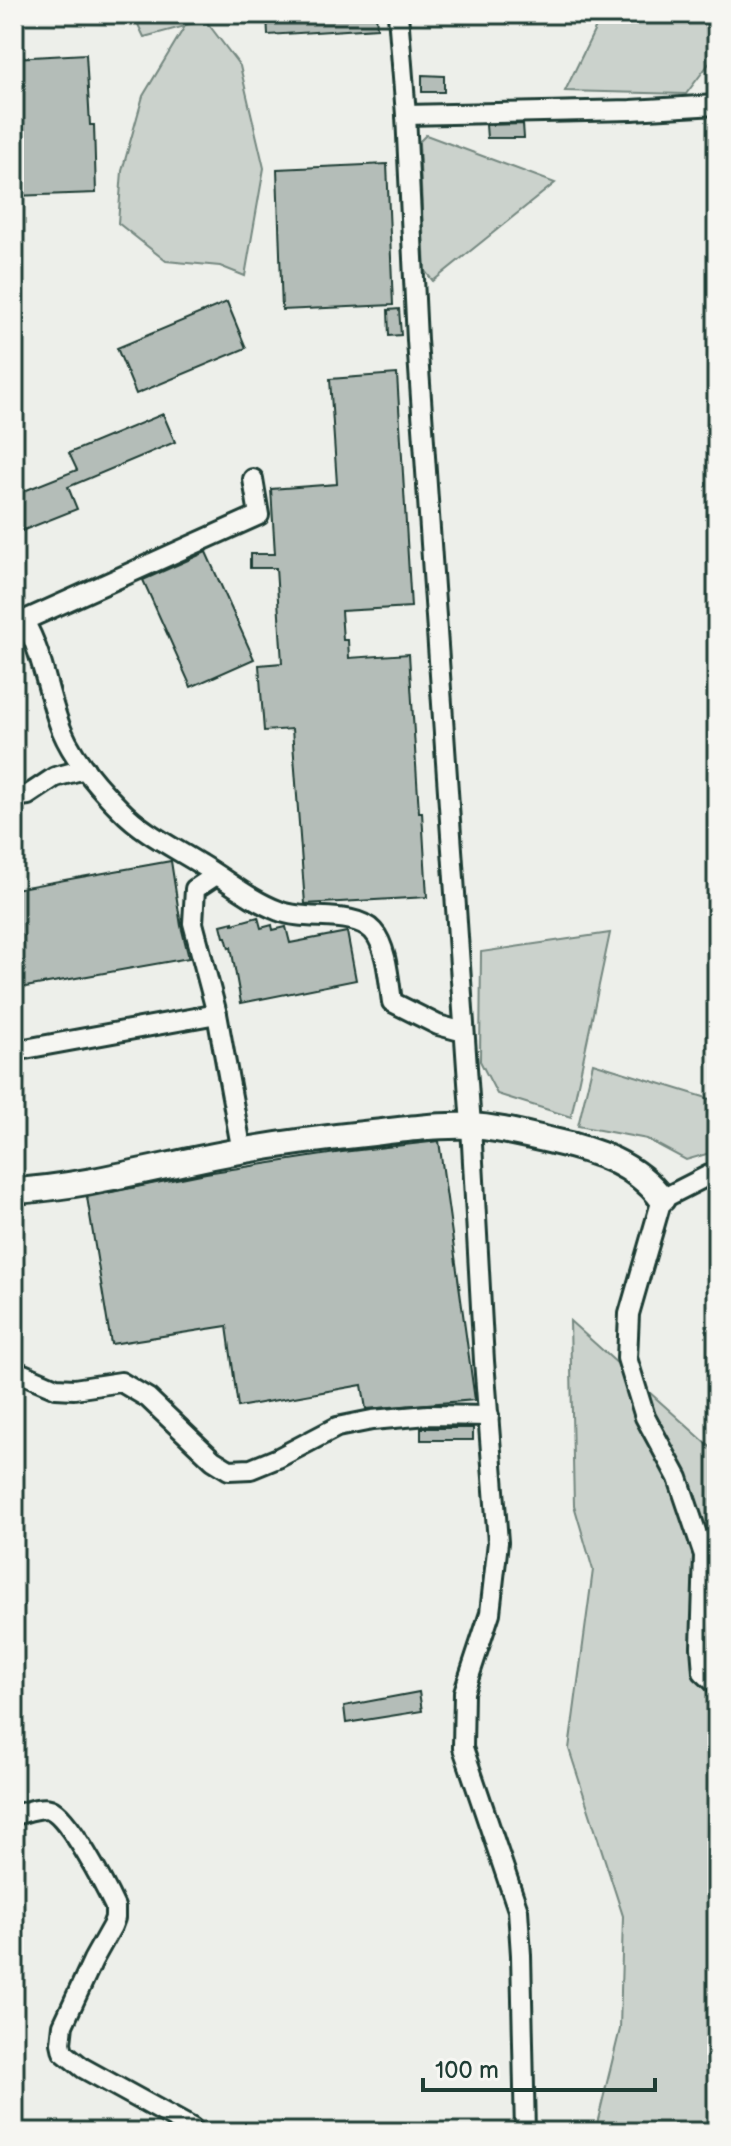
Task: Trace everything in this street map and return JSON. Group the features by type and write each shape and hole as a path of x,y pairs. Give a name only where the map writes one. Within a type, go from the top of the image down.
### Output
{"street":[{"path":"398,14 498,1542 490,1613 464,1692 463,1748 518,1910 525,2132"},
{"path":"406,115 717,105"},
{"path":"253,479 259,515 19,623 40,656 63,734 85,769 122,811 159,841 240,891 281,912 354,920 373,931 383,951 392,1002 438,1025 464,1032"},
{"path":"14,797 28,795 55,777 85,769"},
{"path":"216,875 195,889 193,923 217,1014 242,1152"},
{"path":"14,1051 217,1014"},
{"path":"14,1191 100,1181 323,1138 471,1126 585,1148 620,1162 651,1184 662,1199"},
{"path":"717,1171 662,1199 629,1314 627,1358 645,1417 678,1478 704,1555 703,1672 717,1685"},
{"path":"14,1370 56,1388 74,1389 121,1382 148,1398 213,1460 229,1470 251,1469 337,1427 428,1415 489,1416"},
{"path":"14,1815 46,1808 59,1814 115,1907 112,1926 63,2025 63,2052 83,2068 195,2132"}],"shaded area":[{"path":"133,14 220,14 185,25 206,21 240,66 264,168 245,276 220,266 166,261 118,223 122,171 143,96 185,26 144,37"},
{"path":"579,14 717,14 717,53 686,94 565,91 596,27"},
{"path":"426,135 555,183 433,281 425,271 419,142"},
{"path":"610,933 571,1117 497,1094 480,1061 481,952"},
{"path":"593,1063 717,1101 717,1151 686,1160 647,1139 578,1126"},
{"path":"570,1321 717,1453 717,2132 595,2132 620,2029 623,1916 569,1749 593,1570 574,1505"}],"building":[{"path":"267,14 376,14 377,28 268,35"},
{"path":"86,54 90,125 94,125 96,193 14,196 14,58"},
{"path":"422,75 444,76 444,92 422,92"},
{"path":"523,124 524,138 487,138 486,125"},
{"path":"387,164 393,305 282,310 277,169"},
{"path":"227,302 246,348 136,394 117,348"},
{"path":"399,309 401,335 389,336 388,310"},
{"path":"397,374 411,607 341,611 343,640 348,640 349,658 409,654 427,897 305,904 292,729 264,731 259,665 282,663 276,568 250,568 250,554 275,554 271,489 337,484 330,379"},
{"path":"163,414 175,442 68,487 77,509 14,534 14,495 77,470 69,453"},
{"path":"206,552 254,659 191,687 143,580"},
{"path":"171,861 189,958 14,989 14,889"},
{"path":"258,917 261,928 272,925 273,930 286,927 290,943 347,932 356,980 241,1003 231,947 221,925"},
{"path":"439,1141 475,1400 366,1409 362,1385 238,1407 227,1326 111,1344 87,1197 206,1173"},
{"path":"421,1428 473,1428 473,1440 421,1440"},
{"path":"419,1692 422,1711 346,1723 344,1706"}]}
